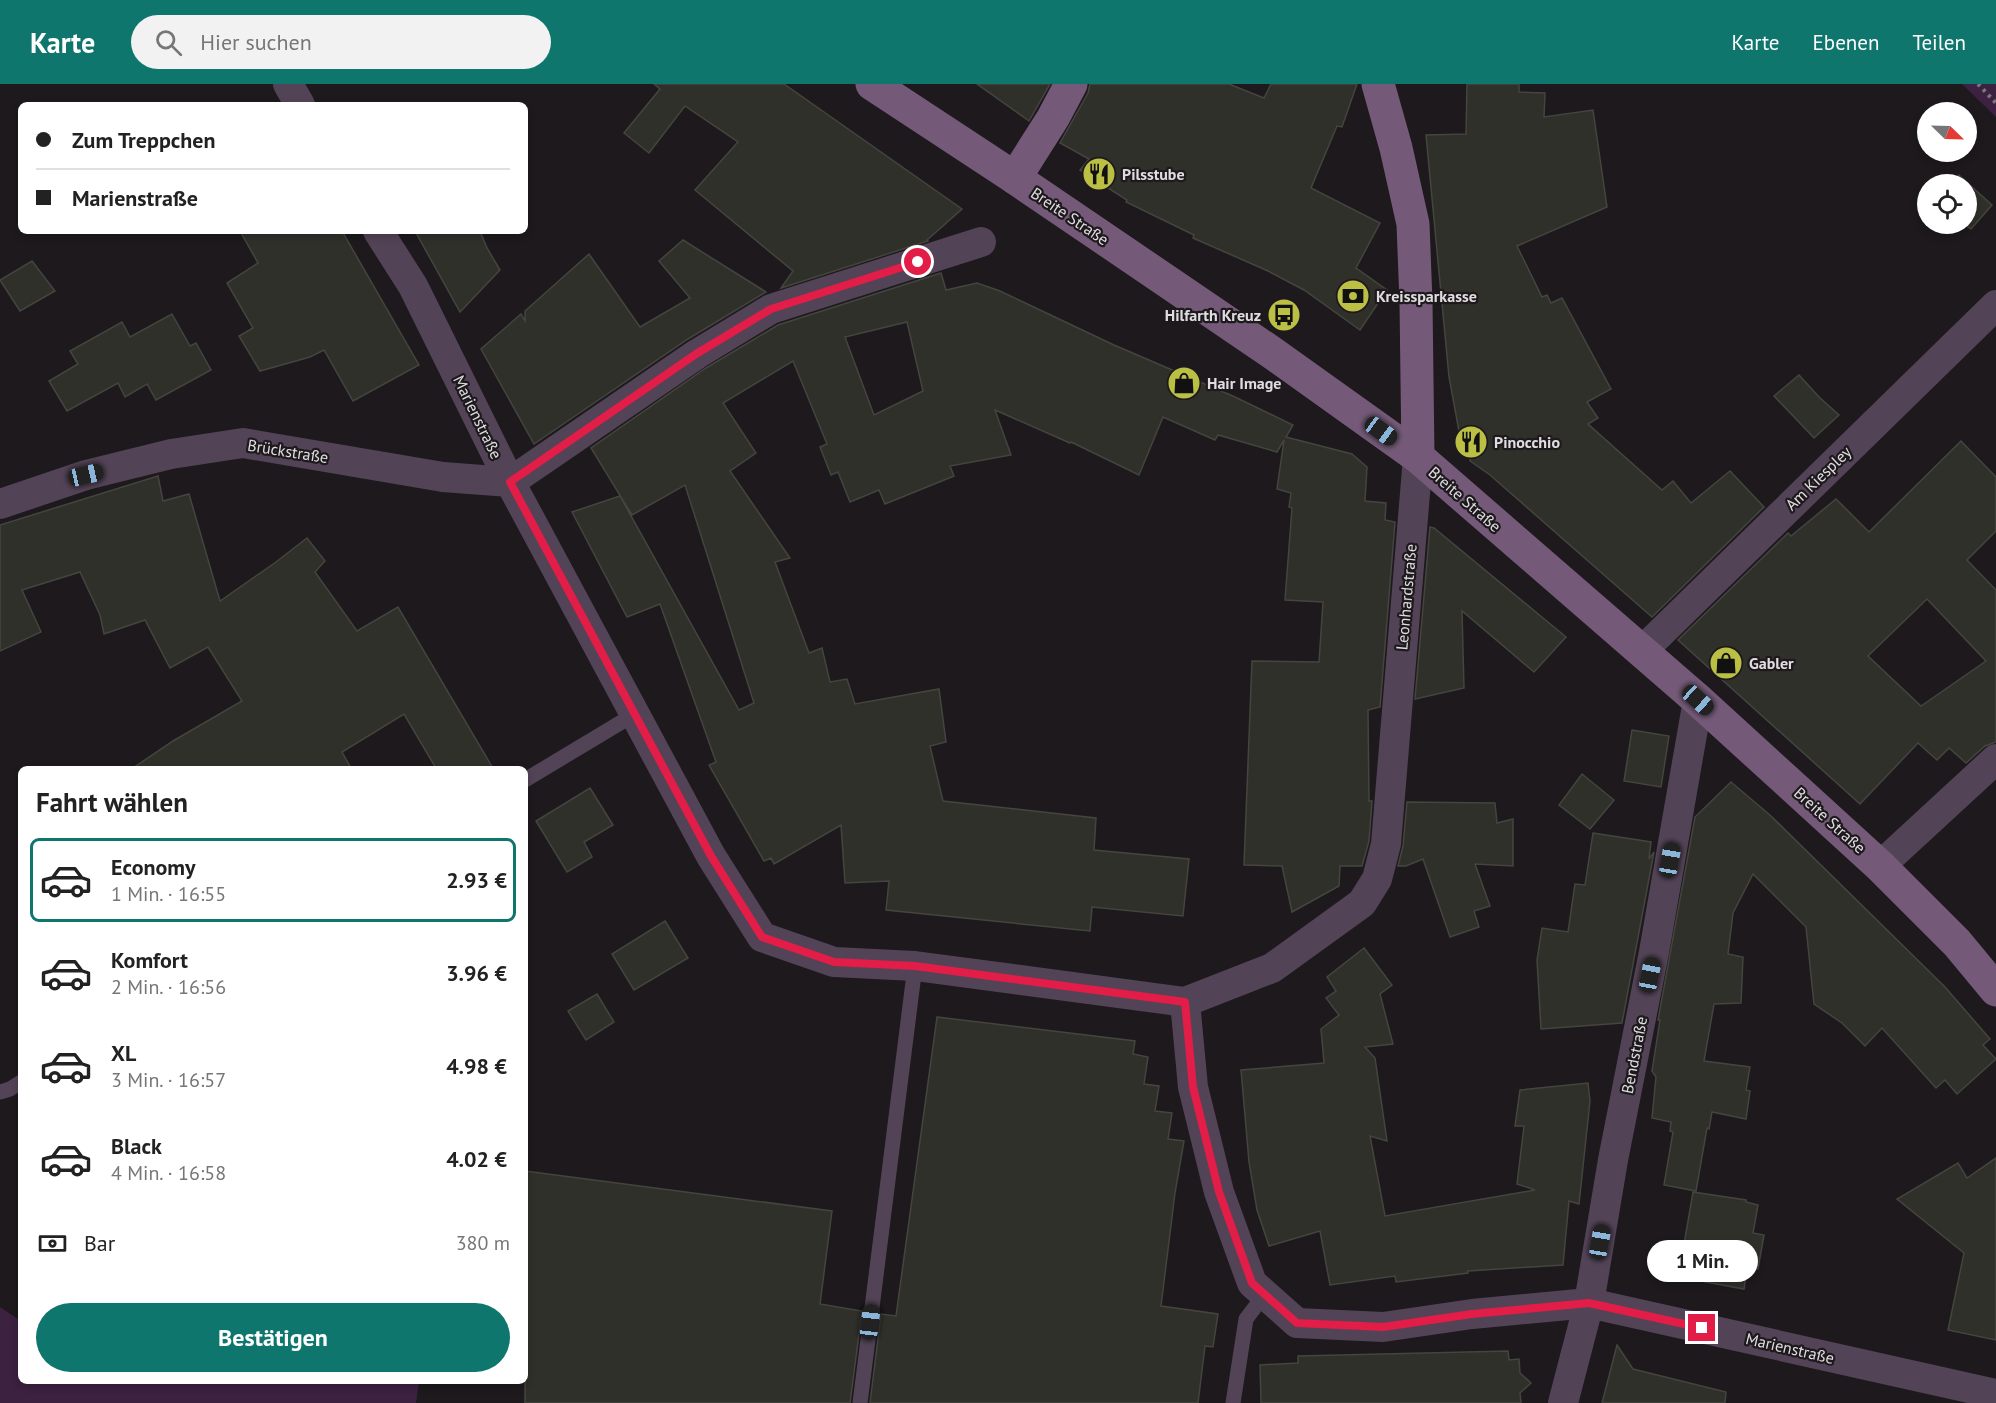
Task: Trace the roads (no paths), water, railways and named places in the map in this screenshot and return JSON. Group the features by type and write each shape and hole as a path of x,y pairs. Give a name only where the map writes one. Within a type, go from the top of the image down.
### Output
{"main road":[{"name":"Breite Straße","path":"872,84 1262,346 1418,457 1698,700 1880,866 1957,943 1996,990"},
{"path":"1015,178 1053,118 1071,84"},
{"name":"Leonhardstraße","path":"1378,84 1396,148 1413,224 1418,457"}],"street":[{"path":"288,84 298,102"},
{"name":"Marienstraße","path":"380,234 413,286 510,482 711,856 762,937 834,962 915,966 1185,1002 1193,1087 1219,1192 1252,1283 1297,1323 1383,1327 1472,1314 1589,1303 1996,1394"},
{"path":"510,482 696,354 771,309 981,242"},
{"name":"Am Kiespley","path":"1641,652 1996,305"},
{"name":"Brückstraße","path":"0,504 86,475 171,454 243,443 443,477 510,482"},
{"name":"Leonhardstraße","path":"1185,1002 1272,968 1362,903 1377,879 1386,844 1418,457"},
{"name":"Bendstraße","path":"1563,1403 1589,1303 1698,700"},
{"path":"1880,866 1996,759"}],"lane":[{"path":"528,778 635,714"},
{"path":"860,1403 915,966"},
{"path":"0,1092 18,1084"},
{"path":"1233,1403 1246,1319 1264,1294"}],"place":[{"name":"Pilsstube","path":"1099,174"},
{"name":"Kreissparkasse","path":"1353,296"},
{"name":"Hilfarth Kreuz","path":"1284,315"},
{"name":"Hair Image","path":"1184,383"},
{"name":"Pinocchio","path":"1471,442"},
{"name":"Gabler","path":"1726,663"}]}
